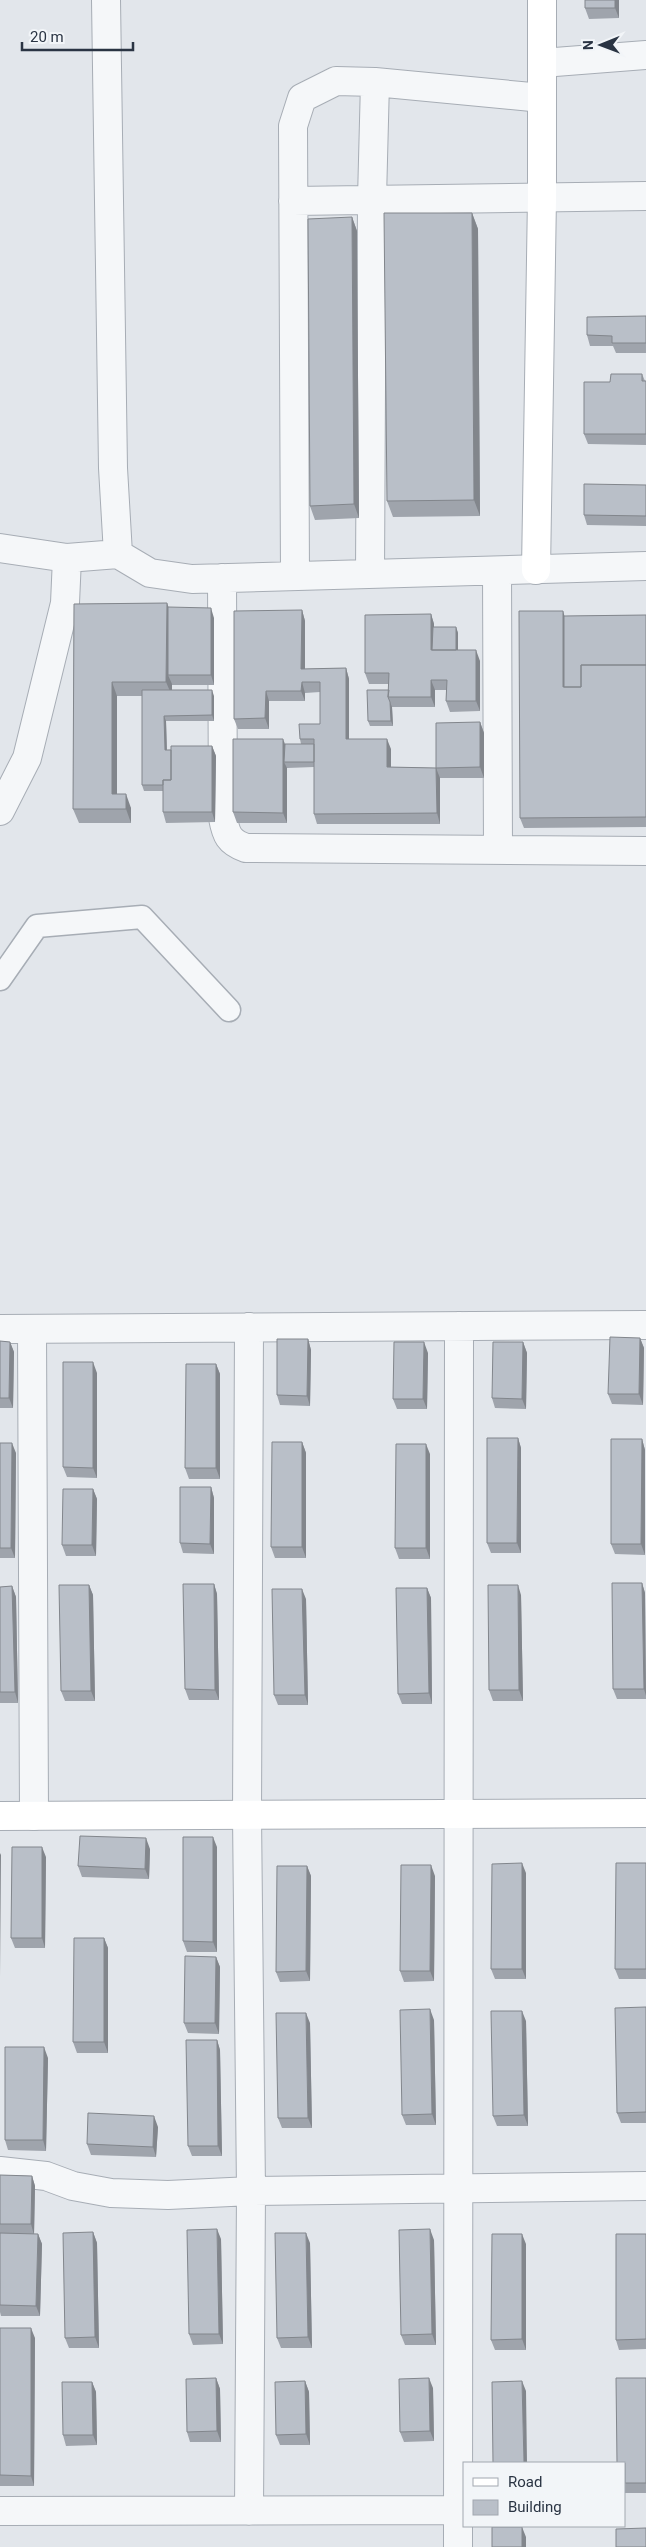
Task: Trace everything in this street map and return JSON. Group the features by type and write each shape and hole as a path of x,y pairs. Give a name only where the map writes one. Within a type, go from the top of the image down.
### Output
{"street":[{"path":"106,0 113,458 118,554"},
{"path":"536,570 542,197 542,0"},
{"path":"542,63 646,54"},
{"path":"295,576 293,126 302,98 336,81 375,82 542,98"},
{"path":"370,574 372,199 375,82"},
{"path":"293,200 646,196"},
{"path":"0,548 66,558 118,554 150,573 192,579 646,566"},
{"path":"0,811 27,758 65,603 66,558"},
{"path":"497,571 498,850"},
{"path":"222,578 223,818 229,839 246,848 646,851"},
{"path":"0,1329 646,1325"},
{"path":"458,2547 459,1326"},
{"path":"249,2511 251,2191 247,1815 250,1327"},
{"path":"32,1329 34,1816"},
{"path":"0,1816 646,1813"},
{"path":"0,2171 46,2176 73,2186 111,2194 168,2195 251,2191 459,2187 646,2186"},
{"path":"0,2511 458,2510"}],"lane":[{"path":"0,979 37,926 142,917 229,1010"}],"building":[{"path":"585,0 615,0 615,8 585,8"},
{"path":"384,213 472,213 474,500 387,501"},
{"path":"352,217 354,504 310,506 308,219"},
{"path":"646,316 646,343 612,343 612,336 587,335 587,317"},
{"path":"611,374 642,374 642,381 646,381 646,434 584,434 584,382 610,382"},
{"path":"584,484 646,485 646,516 584,515"},
{"path":"167,603 166,682 112,682 112,794 126,794 126,809 73,809 74,604"},
{"path":"168,607 211,608 211,675 168,675"},
{"path":"302,610 301,669 346,668 346,739 387,739 387,767 436,768 437,813 314,814 314,739 300,739 299,724 320,724 320,682 302,682 301,691 266,691 265,718 234,719 234,611"},
{"path":"519,611 563,611 563,687 581,687 581,665 646,665 646,817 520,818"},
{"path":"431,614 431,650 476,650 476,701 446,701 447,680 431,680 431,697 388,697 389,673 365,673 365,615"},
{"path":"646,615 646,665 581,665 581,687 564,687 564,616"},
{"path":"433,627 456,627 456,650 432,650"},
{"path":"142,690 212,690 212,715 164,716 165,750 171,750 171,780 163,780 163,785 142,785"},
{"path":"367,690 389,690 391,721 368,721"},
{"path":"480,722 480,767 436,768 436,723"},
{"path":"233,739 283,739 283,813 233,812"},
{"path":"285,744 314,744 314,762 284,762"},
{"path":"171,746 212,746 212,812 163,812 163,780 171,780"},
{"path":"610,1337 640,1338 639,1394 608,1394"},
{"path":"277,1339 308,1339 307,1396 277,1395"},
{"path":"0,1341 10,1342 9,1398 0,1398"},
{"path":"394,1342 424,1342 423,1399 393,1399"},
{"path":"493,1342 523,1342 522,1399 492,1398"},
{"path":"63,1362 93,1362 93,1468 63,1467"},
{"path":"186,1364 216,1364 216,1468 185,1468"},
{"path":"487,1438 518,1438 517,1543 487,1543"},
{"path":"611,1439 642,1439 641,1544 611,1544"},
{"path":"272,1442 302,1442 302,1547 271,1547"},
{"path":"0,1443 12,1443 11,1548 0,1548"},
{"path":"396,1444 426,1444 426,1548 395,1548"},
{"path":"180,1487 211,1487 210,1544 180,1543"},
{"path":"63,1489 93,1489 92,1545 62,1545"},
{"path":"612,1583 642,1583 644,1689 613,1689"},
{"path":"183,1584 214,1584 215,1690 185,1689"},
{"path":"59,1585 89,1585 91,1691 61,1691"},
{"path":"488,1585 518,1585 519,1690 489,1690"},
{"path":"12,1586 15,1692 0,1692 0,1587"},
{"path":"396,1588 427,1588 429,1693 398,1694"},
{"path":"272,1589 302,1589 305,1695 274,1695"},
{"path":"80,1836 146,1838 145,1869 78,1866"},
{"path":"183,1837 213,1837 213,1942 183,1941"},
{"path":"12,1847 42,1847 42,1938 11,1938"},
{"path":"522,1863 522,1969 491,1969 492,1864"},
{"path":"616,1863 646,1863 646,1969 615,1969"},
{"path":"401,1865 431,1865 430,1971 400,1971"},
{"path":"277,1866 307,1866 306,1971 276,1972"},
{"path":"74,1938 104,1938 104,2042 73,2042"},
{"path":"185,1956 216,1957 215,2023 184,2023"},
{"path":"646,2007 646,2112 617,2113 615,2008"},
{"path":"430,2009 432,2114 402,2115 400,2010"},
{"path":"491,2011 522,2011 524,2115 493,2116"},
{"path":"276,2013 306,2013 308,2118 278,2118"},
{"path":"186,2040 217,2040 218,2146 188,2146"},
{"path":"5,2047 44,2047 43,2140 5,2140"},
{"path":"88,2113 154,2116 153,2147 87,2144"},
{"path":"0,2175 32,2176 31,2224 0,2224"},
{"path":"217,2229 219,2334 189,2334 187,2230"},
{"path":"430,2229 432,2334 401,2335 399,2230"},
{"path":"93,2232 95,2337 65,2338 63,2233"},
{"path":"0,2233 38,2234 36,2306 0,2305"},
{"path":"275,2233 306,2233 308,2337 277,2338"},
{"path":"492,2234 522,2234 522,2339 491,2340"},
{"path":"616,2234 646,2234 646,2339 616,2340"},
{"path":"0,2328 31,2328 31,2476 0,2475"},
{"path":"216,2378 217,2431 187,2432 186,2379"},
{"path":"429,2378 430,2431 400,2432 399,2379"},
{"path":"616,2378 646,2378 646,2483 626,2483 626,2462 617,2462"},
{"path":"305,2381 306,2434 276,2435 275,2382"},
{"path":"522,2381 524,2462 493,2462 492,2382"},
{"path":"62,2382 92,2382 93,2435 63,2435"},
{"path":"492,2527 522,2527 522,2547 492,2547"},
{"path":"646,2528 646,2547 616,2547 616,2529"}]}
